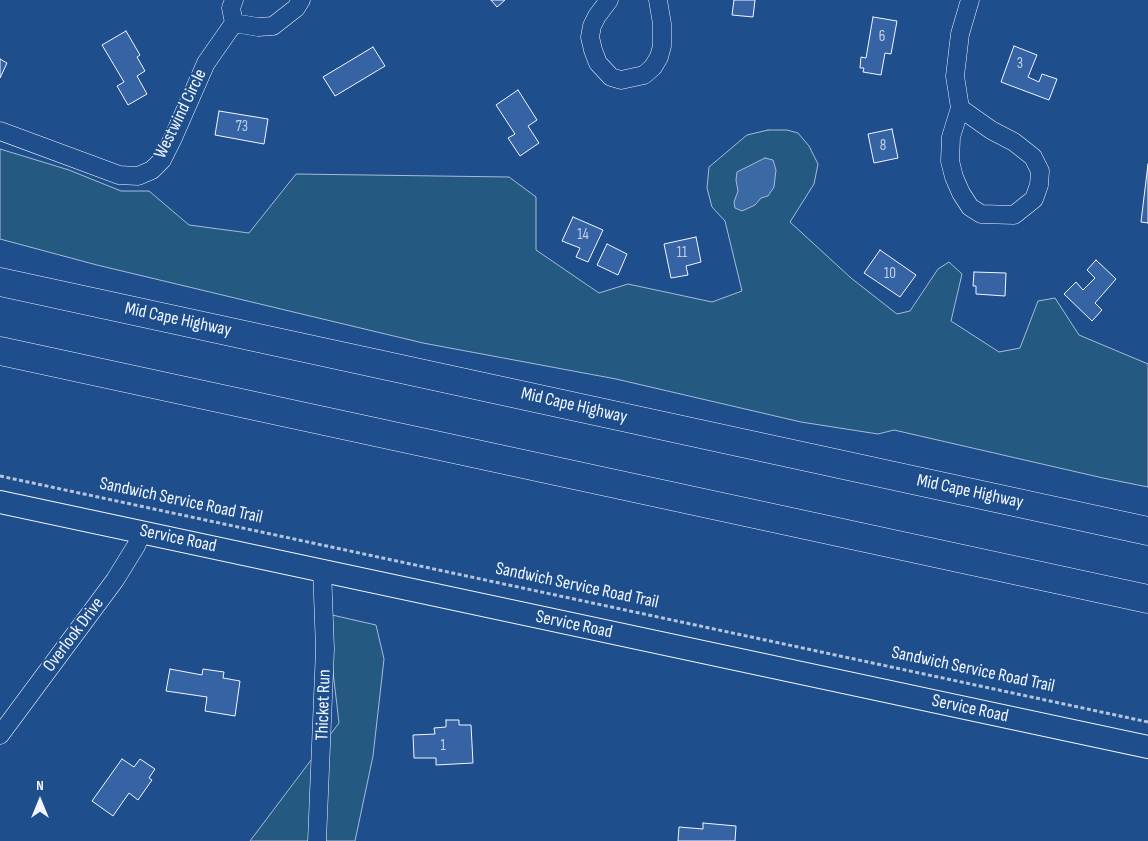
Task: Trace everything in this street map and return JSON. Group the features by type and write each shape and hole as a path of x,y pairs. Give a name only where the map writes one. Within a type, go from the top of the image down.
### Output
{"highway":[{"name":"Mid Cape Highway","path":"0,282 1148,531"},
{"path":"0,351 1148,599"}],"street":[{"path":"234,0 231,8 234,23 258,27 272,26 290,13 301,0"},
{"path":"609,0 597,16 592,26 590,37 592,50 598,62 611,77 621,80 644,75 653,67 659,57 662,46 662,24 658,0"},
{"path":"960,108 986,127 1014,142 1033,157 1040,171 1039,185 1034,199 1014,215 980,214 970,207 954,177 950,161 951,137 960,108 955,76 960,34 970,0"},
{"name":"Westwind Circle","path":"0,131 119,175 138,176 152,170 162,160 206,62 234,23"},
{"name":"Service Road","path":"0,502 1148,747"},
{"name":"Overlook Drive","path":"0,735 115,580 136,546 142,532"},
{"name":"Thicket Run","path":"317,841 325,649 322,570"}],"path":[{"name":"Sandwich Service Road Trail","path":"0,476 1148,722"}],"shaded area":[{"path":"768,130 787,130 798,133 809,146 818,164 814,184 790,222 851,278 897,314 910,311 938,269 949,262 962,274 951,321 999,352 1020,348 1038,301 1055,298 1079,335 1148,364 1148,487 894,430 878,434 801,422 616,379 423,343 97,265 0,239 0,149 69,170 121,191 149,191 189,225 249,233 296,174 509,177 536,197 536,250 599,293 628,284 712,302 742,291 725,221 712,207 707,188 709,167 747,135"},
{"path":"765,158 773,160 776,170 774,187 768,196 761,198 755,205 742,211 735,208 734,202 738,191 737,172"},
{"path":"319,612 376,625 384,659 373,756 355,841 250,841 339,723 332,663"}],"building":[{"path":"491,0 505,0 497,7"},
{"path":"734,0 755,0 753,17 732,15"},
{"path":"873,17 897,21 891,54 885,53 881,75 863,72 864,68 860,68 861,57 866,58"},
{"path":"126,31 140,55 137,57 145,71 137,76 147,94 128,105 117,86 124,82 102,45"},
{"path":"1014,46 1037,55 1028,77 1039,82 1042,74 1057,79 1049,100 1001,82"},
{"path":"373,47 385,66 335,96 323,77"},
{"path":"0,59 7,63 0,78"},
{"path":"518,90 537,120 528,126 539,143 520,156 508,138 515,134 496,105"},
{"path":"219,111 268,119 264,144 215,135"},
{"path":"892,129 898,158 874,163 868,134"},
{"path":"1148,164 1148,223 1141,222"},
{"path":"573,217 603,230 588,262 576,257 580,248 562,241"},
{"path":"696,237 701,262 686,266 688,275 671,278 664,244"},
{"path":"607,244 627,254 618,275 597,265"},
{"path":"880,250 916,275 900,297 864,273"},
{"path":"1096,260 1116,279 1095,303 1102,310 1092,321 1064,294 1076,282 1083,290 1095,278 1087,270"},
{"path":"974,272 1006,273 1005,296 976,294 976,286 973,286"},
{"path":"170,669 202,675 203,669 224,672 223,678 240,681 235,716 205,711 207,697 166,691"},
{"path":"446,720 459,720 459,725 471,725 473,763 436,765 436,758 414,758 413,735 435,734 434,728 446,727"},
{"path":"122,759 134,767 140,759 155,769 149,778 152,780 138,800 129,793 113,816 92,801"},
{"path":"703,823 736,826 735,841 678,841 679,827 703,829"}]}
